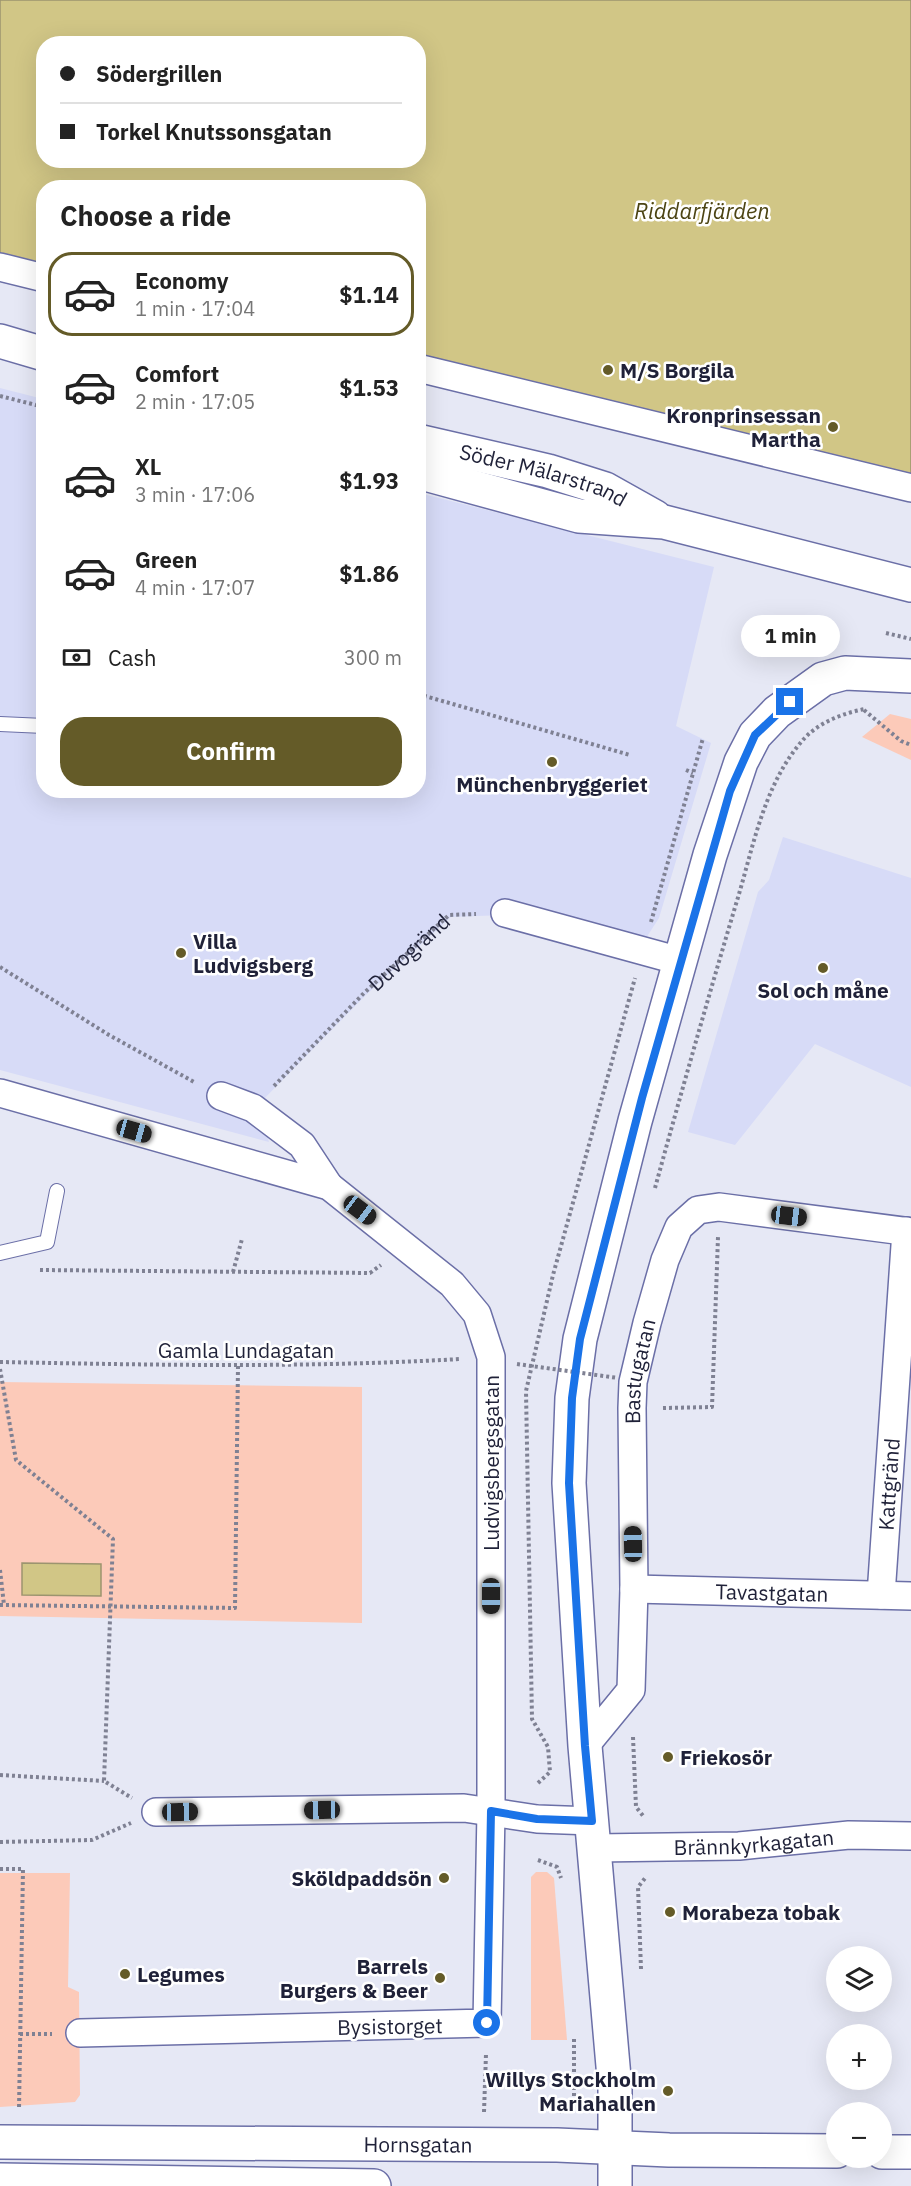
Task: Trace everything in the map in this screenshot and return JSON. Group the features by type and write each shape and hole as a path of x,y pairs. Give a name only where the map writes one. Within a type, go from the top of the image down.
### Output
{"street":[{"path":"0,267 36,276"},
{"path":"0,341 36,352"},
{"path":"426,370 911,488"},
{"name":"Söder Mälarstrand","path":"426,443 548,471 605,489 664,522"},
{"name":"Söder Mälarstrand","path":"426,474 579,516 664,522 911,585"},
{"path":"615,2186 615,2089 585,1746 569,1483 572,1398 580,1339 592,1283 680,961 730,791 755,735 777,712 823,679 845,674 911,676"},
{"path":"505,913 680,961"},
{"name":"Ludvigsbergsgatan","path":"0,1093 329,1186"},
{"name":"Ludvigsbergsgatan","path":"221,1096 253,1108 302,1145 329,1186 452,1284 477,1314 504,1360 491,1811"},
{"name":"Bastugatan","path":"585,1746 631,1690 634,1589 633,1382 665,1260 679,1227 698,1210 719,1207 909,1231"},
{"name":"Kattgränd","path":"881,1595 909,1231"},
{"name":"Tavastgatan","path":"634,1589 911,1596"},
{"name":"Brännkyrkagatan","path":"156,1812 453,1809 491,1811 537,1819 594,1835 739,1846 849,1835 911,1836"},
{"path":"487,2023 491,1811"},
{"name":"Bysistorget","path":"80,2033 487,2023"},
{"name":"Hornsgatan","path":"0,2142 826,2151"},
{"path":"38,2183 39,2142"},
{"path":"892,2152 911,2152"},
{"name":"Hornsgatan","path":"0,2180 38,2183 374,2186"}],"lane":[{"path":"0,724 36,726"},
{"path":"0,1253 47,1242 57,1191"}],"path":[{"path":"0,396 36,405"},
{"path":"886,633 911,639"},
{"path":"426,696 630,755"},
{"path":"863,710 901,741 911,745"},
{"path":"686,770 693,773 703,738"},
{"name":"Duvogränd","path":"253,1108 364,993 449,915 505,913"},
{"path":"0,968 109,1035 221,1096"},
{"path":"667,1408 712,1407 719,1207"},
{"path":"233,1272 242,1239"},
{"path":"35,1270 370,1273"},
{"name":"Gamla Lundagatan","path":"0,1362 238,1366 504,1360 618,1378"},
{"path":"0,1570 2,1605 235,1608 238,1366"},
{"path":"0,1369 16,1460 113,1539 104,1781"},
{"path":"0,1775 104,1781 156,1812"},
{"path":"0,1842 92,1840 156,1812"},
{"path":"538,1860 557,1867 563,1884"},
{"path":"0,1869 23,1869 19,2113"},
{"path":"487,2023 484,2114 496,2114"},
{"path":"554,2115 574,2102 574,2029"},
{"path":"20,2034 53,2034"}],"shaded area":[{"path":"0,388 36,397 36,798 426,798 426,495 714,567 676,726 711,743 659,918 637,952 504,915 451,917 366,995 257,1106 269,1142 0,1070"},
{"path":"890,714 911,719 911,760 862,737"},
{"name":"Sol och måne","path":"783,837 911,878 911,1087 815,1044 735,1145 688,1132 758,892 769,880"},
{"path":"0,1382 362,1387 362,1623 0,1616"},
{"path":"536,1872 547,1872 554,1878 567,2040 531,2040 531,1877"},
{"path":"0,1873 70,1873 68,1987 79,1992 80,2095 75,2102 0,2107"}],"water":[{"name":"Riddarfjärden","path":"0,0 911,0 911,474 426,357 426,180 36,180 36,262 0,254"},
{"path":"22,1563 101,1564 101,1596 22,1595"}],"place":[{"name":"M/S Borgila","path":"608,370"},
{"name":"Kronprinsessan Martha","path":"833,427"},
{"name":"Münchenbryggeriet","path":"552,762"},
{"name":"Villa Ludvigsberg","path":"181,953"},
{"name":"Sol och måne","path":"823,968"},
{"name":"Friekosör","path":"668,1757"},
{"name":"Sköldpaddsön","path":"444,1878"},
{"name":"Morabeza tobak","path":"670,1912"},
{"name":"Legumes","path":"125,1974"},
{"name":"Barrels Burgers & Beer","path":"440,1978"},
{"name":"Willys Stockholm Mariahallen","path":"668,2091"}],"route":[{"path":"487,2023 491,1811 537,1819 592,1821 585,1746 569,1483 572,1398 588,1301 642,1098 730,791 755,735 790,702"}]}
